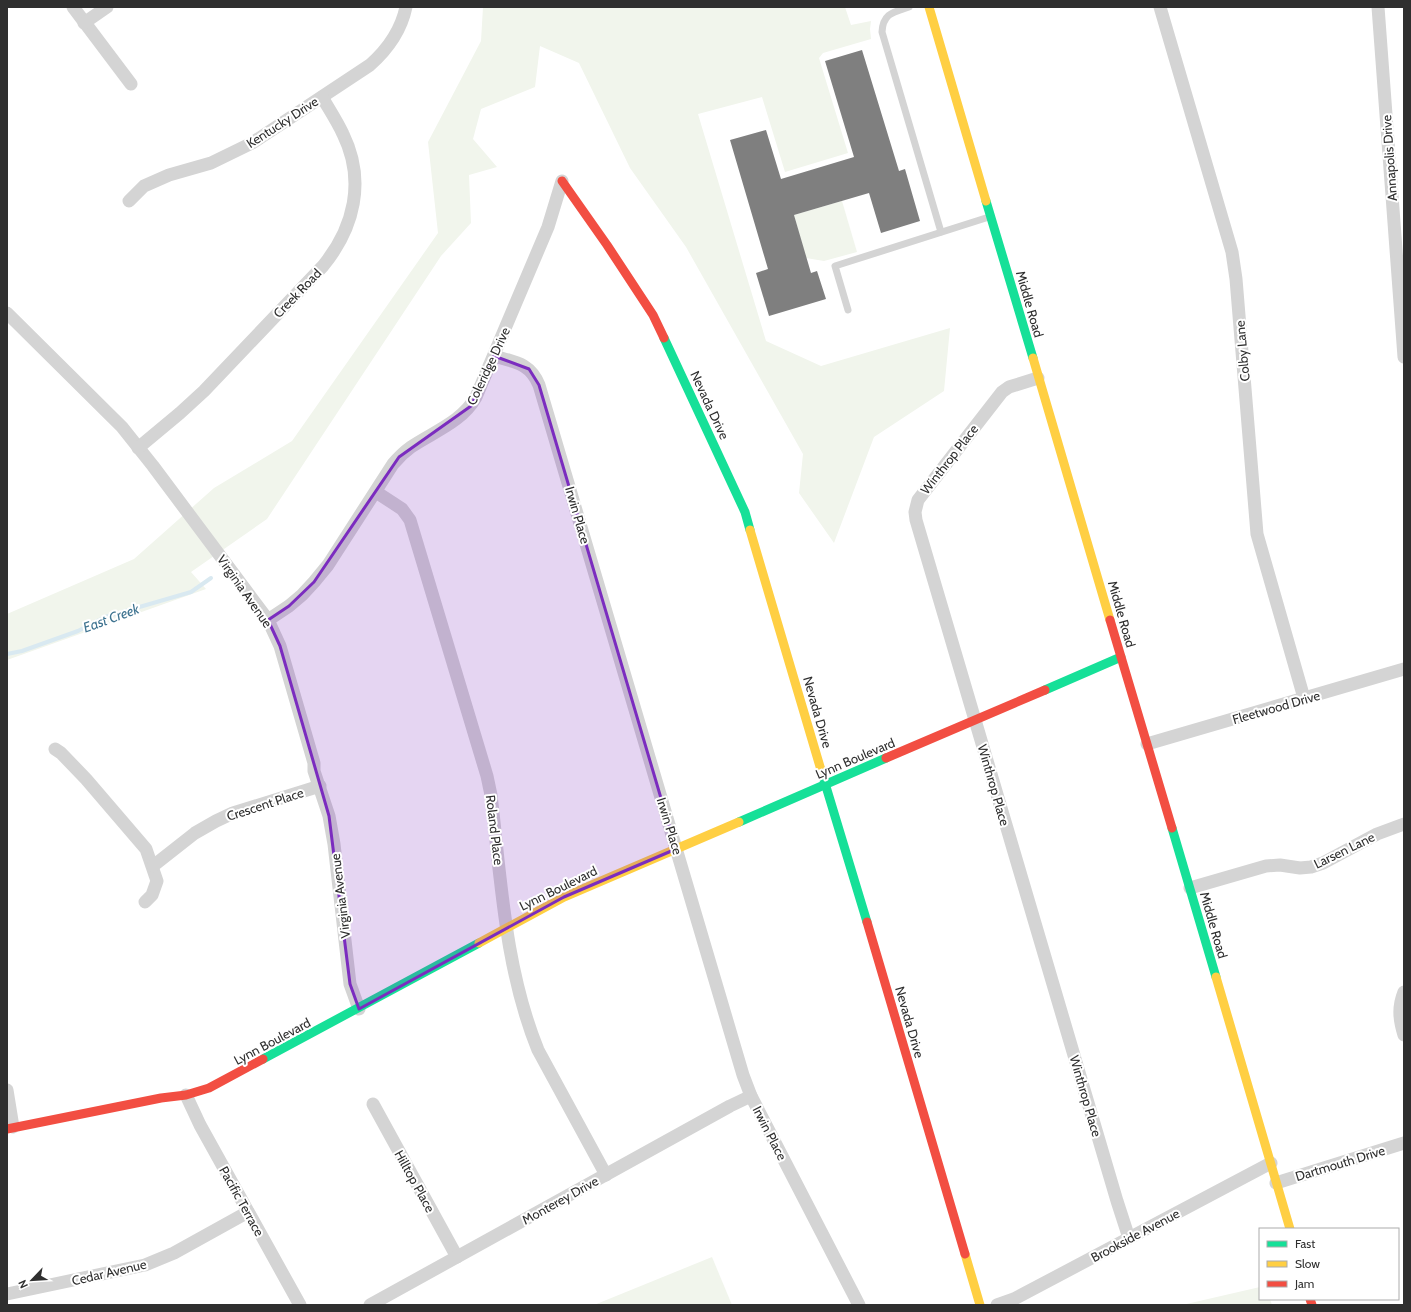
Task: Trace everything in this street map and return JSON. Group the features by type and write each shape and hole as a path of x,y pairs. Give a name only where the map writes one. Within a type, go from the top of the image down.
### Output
{"street":[{"path":"73,7 131,84"},
{"path":"84,23 107,7"},
{"name":"Kentucky Drive","path":"129,201 144,186 169,175 211,163 252,143 370,65 381,55 396,36 404,17 406,7"},
{"name":"Middle Road","path":"929,7 1290,1228"},
{"name":"Colby Lane","path":"1160,7 1232,252 1236,279 1257,534 1304,698"},
{"name":"Annapolis Drive","path":"1378,7 1404,357"},
{"name":"Creek Road","path":"138,448 204,391 323,266 342,239 349,223 354,203 354,168 349,148 343,134 322,97"},
{"name":"Coleridge Drive","path":"268,620 302,595 328,565 399,457 409,448 461,416 471,406 494,356 548,227 562,182"},
{"name":"Nevada Drive","path":"562,182 607,245 653,315 744,512 980,1305"},
{"name":"Virginia Avenue","path":"7,313 111,416 153,466 268,620 280,646 314,763 314,771 329,816 334,844 350,984 359,1008"},
{"name":"Irwin Place","path":"494,356 517,362 529,369 535,376 539,385 743,1075 751,1096 859,1305"},
{"name":"Winthrop Place","path":"1038,378 1010,387 1002,392 929,484 918,500 915,512 916,520 1112,1186 1129,1238"},
{"name":"Roland Place","path":"376,492 402,508 409,516 487,776 491,795 511,960 530,1032 538,1050 606,1175"},
{"name":"Lynn Boulevard","path":"10,1128 161,1098 186,1095 209,1088 564,897 1121,657"},
{"name":"Fleetwood Drive","path":"1147,744 1404,669"},
{"path":"55,749 86,779 146,849 157,881 152,895 145,902"},
{"name":"Crescent Place","path":"153,866 195,833 216,821 233,813 320,786"},
{"name":"Larsen Lane","path":"1190,888 1266,866 1280,865 1300,868 1317,865 1377,834 1404,824"},
{"path":"1404,992 1400,1003 1399,1016 1404,1035"},
{"path":"7,1090 10,1128"},
{"name":"Pacific Terrace","path":"186,1095 200,1125 300,1305"},
{"name":"Monterey Drive","path":"370,1305 730,1106 751,1096"},
{"name":"Hilltop Place","path":"373,1104 457,1257"},
{"name":"Dartmouth Drive","path":"1276,1182 1404,1143"},
{"name":"Brookside Avenue","path":"997,1305 1014,1299 1271,1163"},
{"name":"Cedar Avenue","path":"7,1294 145,1265 174,1253 248,1212"}],"lane":[{"path":"909,7 891,13 887,17 882,27 882,32 941,232"},
{"path":"848,310 835,266 991,217"}],"highlighted area":[{"path":"494,356 529,369 539,385 676,849 564,897 359,1009 350,984 329,816 280,646 268,620 289,606 314,582 399,457 471,406"}],"shaded area":[{"path":"483,7 845,7 851,25 871,21 871,39 823,53 819,58 848,153 785,172 762,97 698,114 766,341 821,366 950,328 944,391 874,437 834,543 799,493 803,454 686,247 630,168 579,63 540,46 535,87 481,109 473,139 497,167 469,175 471,223 441,256 267,519 191,572 206,589 7,660 7,614 134,559 214,488 292,441 438,233 428,142 481,41"},
{"path":"842,201 857,252 824,261 806,258 794,215"},
{"path":"712,1257 732,1305 594,1305"},
{"path":"1259,1287 1259,1300 1270,1300 1272,1305 1182,1305"}],"building":[{"path":"862,50 899,171 905,169 920,221 881,233 869,193 794,215 811,273 817,271 826,299 769,316 756,273 768,269 730,140 766,130 781,179 854,157 825,61"}],"waterway":[{"name":"East Creek","path":"7,654 22,651 78,631 105,617 191,592 211,578"}],"traffic: fast":[{"path":"986,201 1033,358"},
{"path":"664,338 745,512 750,530"},
{"path":"1045,690 1121,657"},
{"path":"739,822 886,758"},
{"path":"821,770 867,922"},
{"path":"1172,828 1216,977"},
{"path":"263,1059 479,943"}],"traffic: slow":[{"path":"929,7 986,201"},
{"path":"1033,358 1110,620"},
{"path":"750,530 821,770"},
{"path":"479,943 564,897 739,822"},
{"path":"1216,977 1290,1228"},
{"path":"965,1254 980,1305"}],"traffic: jam":[{"path":"562,181 607,245 653,315 664,338"},
{"path":"1110,620 1172,828"},
{"path":"886,758 1045,690"},
{"path":"867,922 965,1254"},
{"path":"7,1129 161,1098 186,1095 209,1088 263,1059"},
{"path":"1310,1300 1312,1305"}]}
